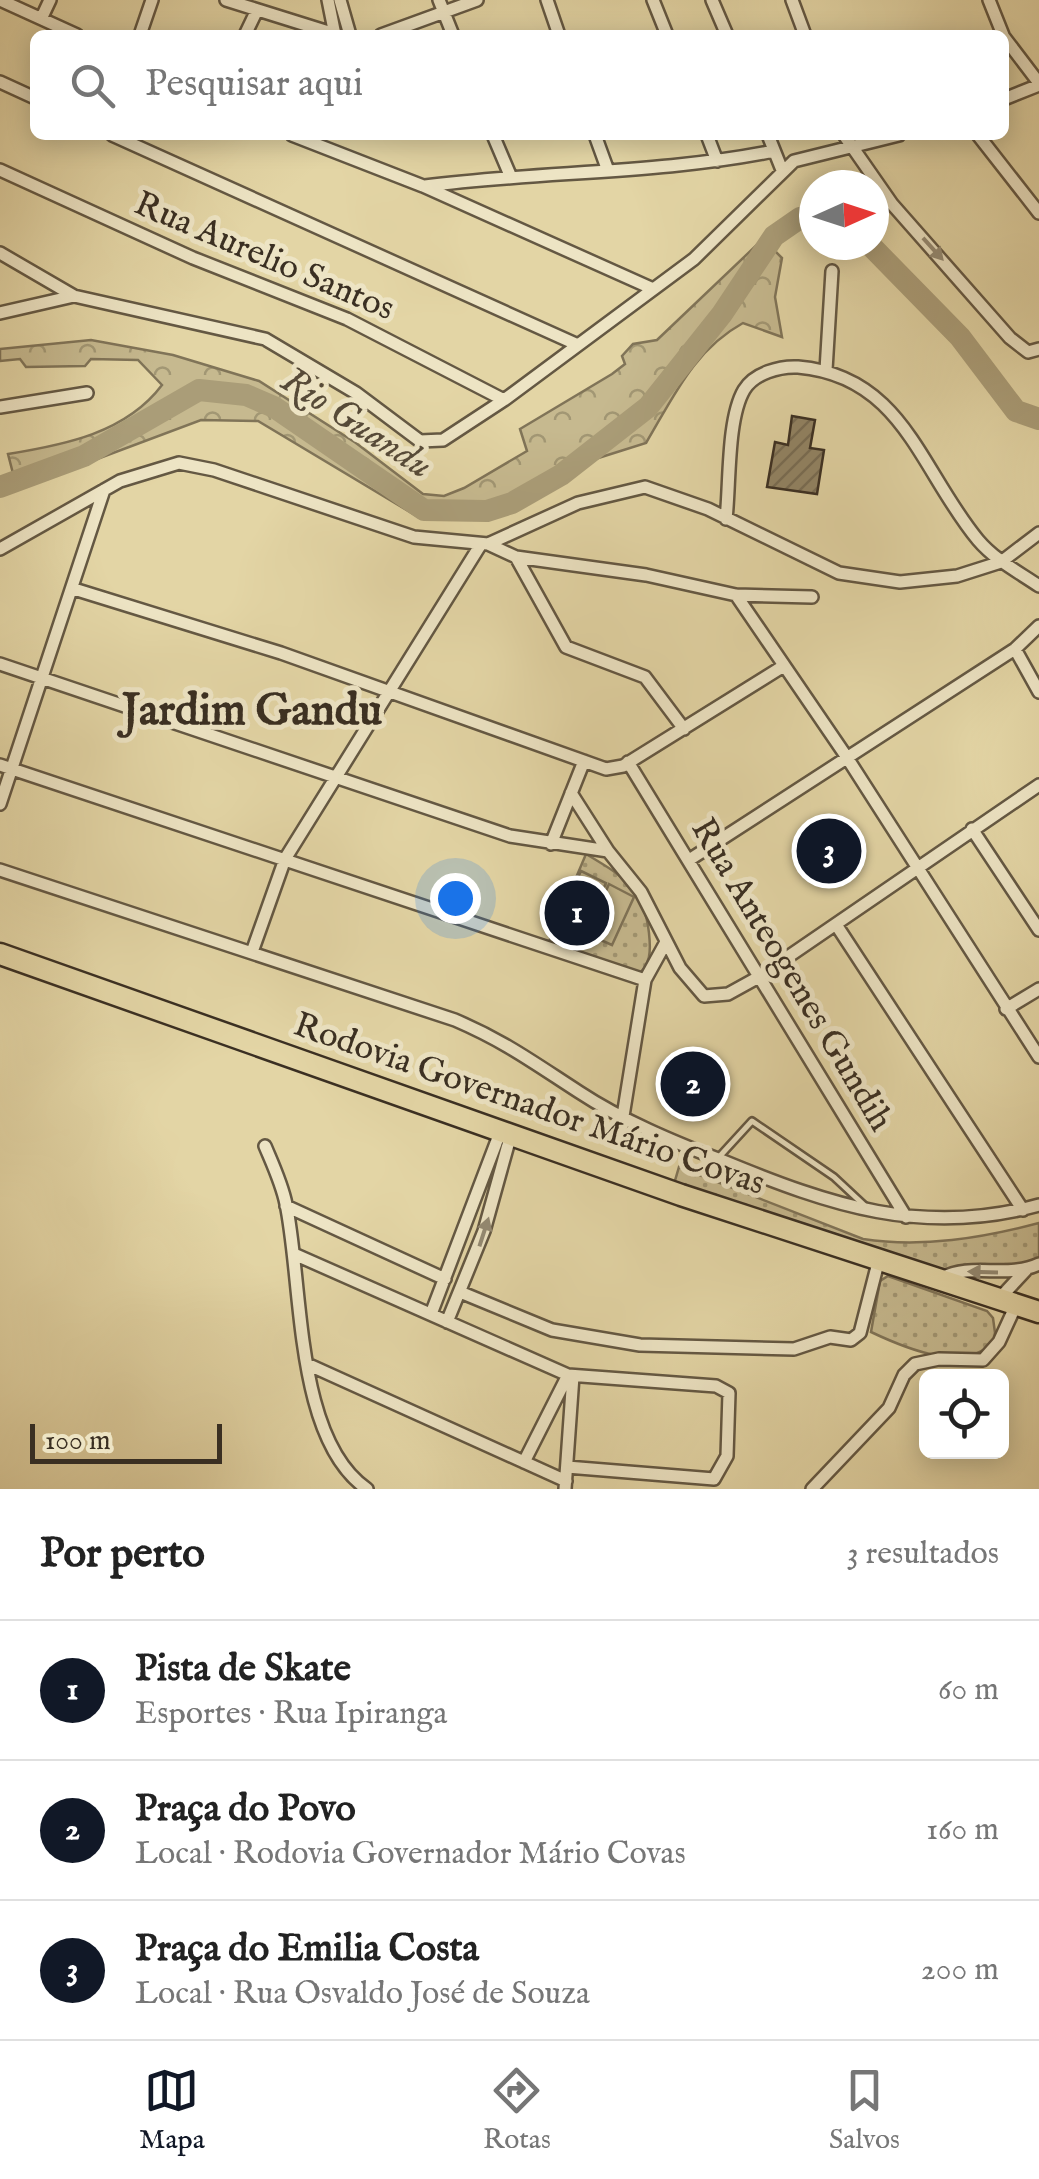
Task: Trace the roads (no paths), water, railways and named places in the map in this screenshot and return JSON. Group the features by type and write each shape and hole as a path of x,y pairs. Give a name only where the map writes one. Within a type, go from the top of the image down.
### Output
{"highway":[{"name":"Rodovia Governador Mário Covas","path":"0,954 681,1195 1039,1312"}],"street":[{"path":"0,0 67,30"},
{"path":"42,17 50,0"},
{"path":"142,30 152,0"},
{"path":"226,0 320,30"},
{"path":"328,0 335,30"},
{"path":"340,0 349,30"},
{"path":"439,0 451,30"},
{"path":"396,30 476,0"},
{"path":"546,0 557,30"},
{"path":"653,0 665,30"},
{"path":"712,0 724,30"},
{"path":"792,0 804,30"},
{"path":"989,0 1001,30"},
{"path":"248,30 257,10"},
{"path":"1009,44 1039,84 1009,97"},
{"path":"0,82 30,96"},
{"path":"123,140 578,345"},
{"path":"311,140 651,288"},
{"path":"324,148 328,140"},
{"path":"495,140 510,175"},
{"path":"597,140 607,168"},
{"path":"708,140 717,162"},
{"path":"770,140 782,170"},
{"path":"982,140 1039,213"},
{"path":"0,253 74,296 266,339 356,393 420,441 451,436 504,400 721,236 782,170 846,141 892,204 1020,349 1038,350"},
{"path":"423,186 510,175 717,162 774,151"},
{"name":"Rua Aurelio Santos","path":"0,170 192,258 347,319 504,400"},
{"path":"826,370 832,272"},
{"path":"0,313 74,296"},
{"path":"726,518 738,407 745,387 770,371 790,367 826,370 848,376 888,409 977,539 1001,562 1039,586"},
{"path":"0,407 88,393"},
{"path":"0,549 143,472 192,463 414,536 485,544 516,557 646,576 736,595 812,597"},
{"path":"252,952 285,860 485,544 578,503 645,487 726,518 809,561 900,582 947,578 1001,562 1039,533"},
{"path":"0,804 6,766 43,680 104,490"},
{"path":"516,557 553,632 566,647 644,677 669,704 684,729"},
{"path":"74,589 388,692 606,770 628,762 782,667"},
{"path":"736,595 846,756 1039,1056"},
{"path":"689,860 1015,649 1039,626"},
{"path":"1015,649 1039,692"},
{"path":"0,664 510,836 608,850"},
{"path":"551,844 584,761"},
{"name":"Rua Anteogenes Gundih","path":"628,762 906,1217"},
{"path":"6,766 645,980"},
{"path":"571,793 641,892 680,968 704,996 728,994 757,978 1039,784"},
{"path":"972,830 1039,930"},
{"path":"0,870 455,1020 512,1045 580,1093 623,1116 717,1159 836,1205 873,1214 949,1218 1039,1205"},
{"path":"837,926 1022,1210"},
{"path":"623,1116 645,980 666,942"},
{"path":"1006,1008 1039,989"},
{"path":"431,1314 506,1132"},
{"path":"447,1322 468,1275 506,1132"},
{"path":"265,1146 286,1206 307,1364 344,1468 367,1489"},
{"path":"286,1206 447,1272 468,1275"},
{"path":"294,1254 570,1375 724,1387 730,1402 727,1456 714,1479 567,1466"},
{"path":"460,1292 574,1336 716,1350 794,1349 830,1337 851,1340 860,1333 879,1259"},
{"path":"941,1278 958,1272 1026,1270 1039,1264"},
{"path":"812,1489 889,1408 904,1375 915,1364 939,1359 983,1360 999,1342 1008,1301 1026,1270"},
{"path":"307,1364 524,1462 566,1485 570,1375"},
{"path":"524,1462 570,1375"}],"lane":[{"path":"717,1159 752,1121 834,1178 873,1214"}],"waterway":[{"name":"Rio Guandu","path":"0,487 84,456 199,390 246,395 274,407 424,510 487,511 512,503 561,475 648,407 722,314 774,236 799,219"},
{"name":"Rio Guandu","path":"885,260 960,337 1016,411 1039,419"}],"place":[{"name":"Praça do Emilia Costa","path":"829,851"},
{"name":"Pista de Skate","path":"577,913"},
{"name":"Praça do Povo","path":"693,1084"}],"district":[{"name":"Jardim Gandu","path":"252,711"}]}
